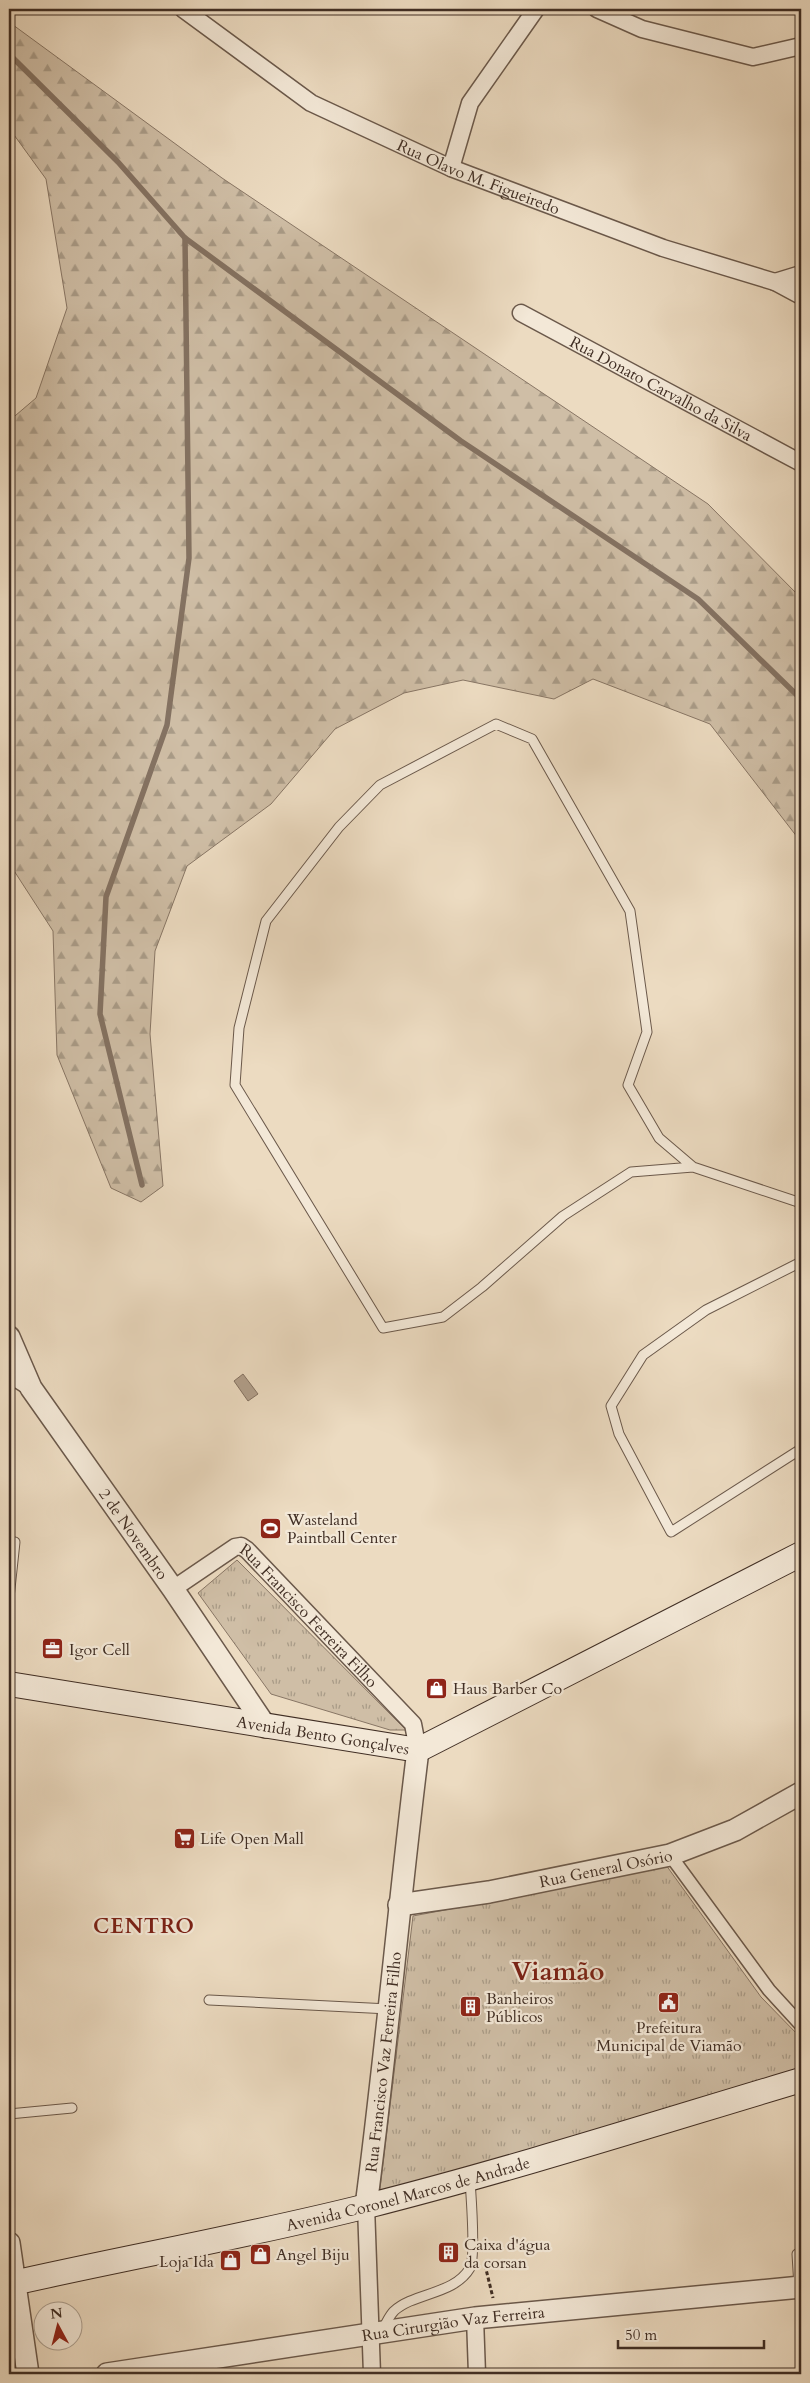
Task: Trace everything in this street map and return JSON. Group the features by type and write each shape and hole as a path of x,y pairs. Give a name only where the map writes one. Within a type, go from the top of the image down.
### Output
{"main road":[{"name":"Avenida Bento Gonçalves","path":"9,1684 266,1727 418,1750 801,1554"},
{"name":"Avenida Coronel Marcos de Andrade","path":"11,2284 218,2241 366,2206 470,2178 801,2080"}],"street":[{"name":"Rua Olavo M. Figueiredo","path":"183,9 311,103 451,168 663,248 775,282 801,296"},
{"path":"451,168 470,103 536,9"},
{"path":"597,9 642,29 753,57 801,46"},
{"path":"775,282 801,274"},
{"name":"Rua Donato Carvalho da Silva","path":"521,312 801,463"},
{"name":"2 de Novembro","path":"9,1337 31,1388 173,1589 266,1727"},
{"path":"9,1374 31,1388"},
{"name":"Rua Francisco Ferreira Filho","path":"173,1589 235,1547 241,1546 247,1550 413,1724 418,1750"},
{"name":"Rua Francisco Vaz Ferreira Filho","path":"372,2374 377,2331 366,2206 382,2085 399,1905 418,1750"},
{"name":"Rua General Osório","path":"399,1905 508,1888 670,1856 735,1830 801,1794"},
{"path":"670,1856 769,1990 801,2024"},
{"path":"9,2242 11,2284 28,2374"},
{"name":"Rua Cirurgião Vaz Ferreira","path":"107,2374 377,2331 475,2318 800,2288"},
{"path":"475,2318 477,2374"}],"lane":[{"path":"693,1167 631,1172 563,1216 482,1287 443,1317 383,1328 235,1085 240,1028 266,921 339,827 380,786 496,724 532,739 630,911 647,1032 628,1085 659,1138 693,1167 801,1203"},
{"path":"801,1262 706,1310 643,1355 611,1406 619,1434 671,1532 801,1449"},
{"path":"9,1598 15,1542"},
{"path":"209,2000 389,2009"},
{"path":"9,2114 72,2108"},
{"path":"377,2331 392,2312 401,2306 433,2294 458,2280 470,2268 473,2252 470,2178"},
{"path":"797,2254 800,2288"}],"path":[{"path":"473,2252 484,2261 498,2316"}],"green space":[{"path":"9,22 222,178 708,504 801,598 801,842 710,724 593,679 554,699 463,680 404,693 335,729 271,804 187,866 155,951 150,1034 163,1186 141,1202 111,1188 57,1055 53,931 9,863 9,421 36,398 67,308 46,179 9,128"},
{"path":"237,1560 406,1730 390,1730 271,1694 198,1593"},
{"path":"666,1865 761,1997 801,2038 801,2073 379,2197 413,1916 556,1889"}],"shaded area":[{"path":"243,1374 258,1394 248,1401 234,1381"}],"waterway":[{"path":"9,54 118,162 185,238 461,441 698,599 801,699"},
{"path":"142,1185 100,1014 106,897 167,725 189,558 185,238"}],"place":[{"name":"Wasteland Paintball Center","path":"271,1528"},
{"name":"Igor Cell","path":"53,1649"},
{"name":"Haus Barber Co","path":"437,1688"},
{"name":"Life Open Mall","path":"184,1838"},
{"name":"Prefeitura Municipal de Viamão","path":"669,2003"},
{"name":"Banheiros Públicos","path":"470,2007"},
{"name":"Caixa d'água da corsan","path":"448,2253"},
{"name":"Angel Biju","path":"260,2254"},
{"name":"Loja Ida","path":"230,2261"}],"district":[{"name":"CENTRO","path":"144,1926"},
{"name":"Viamão","path":"558,1971"}]}
